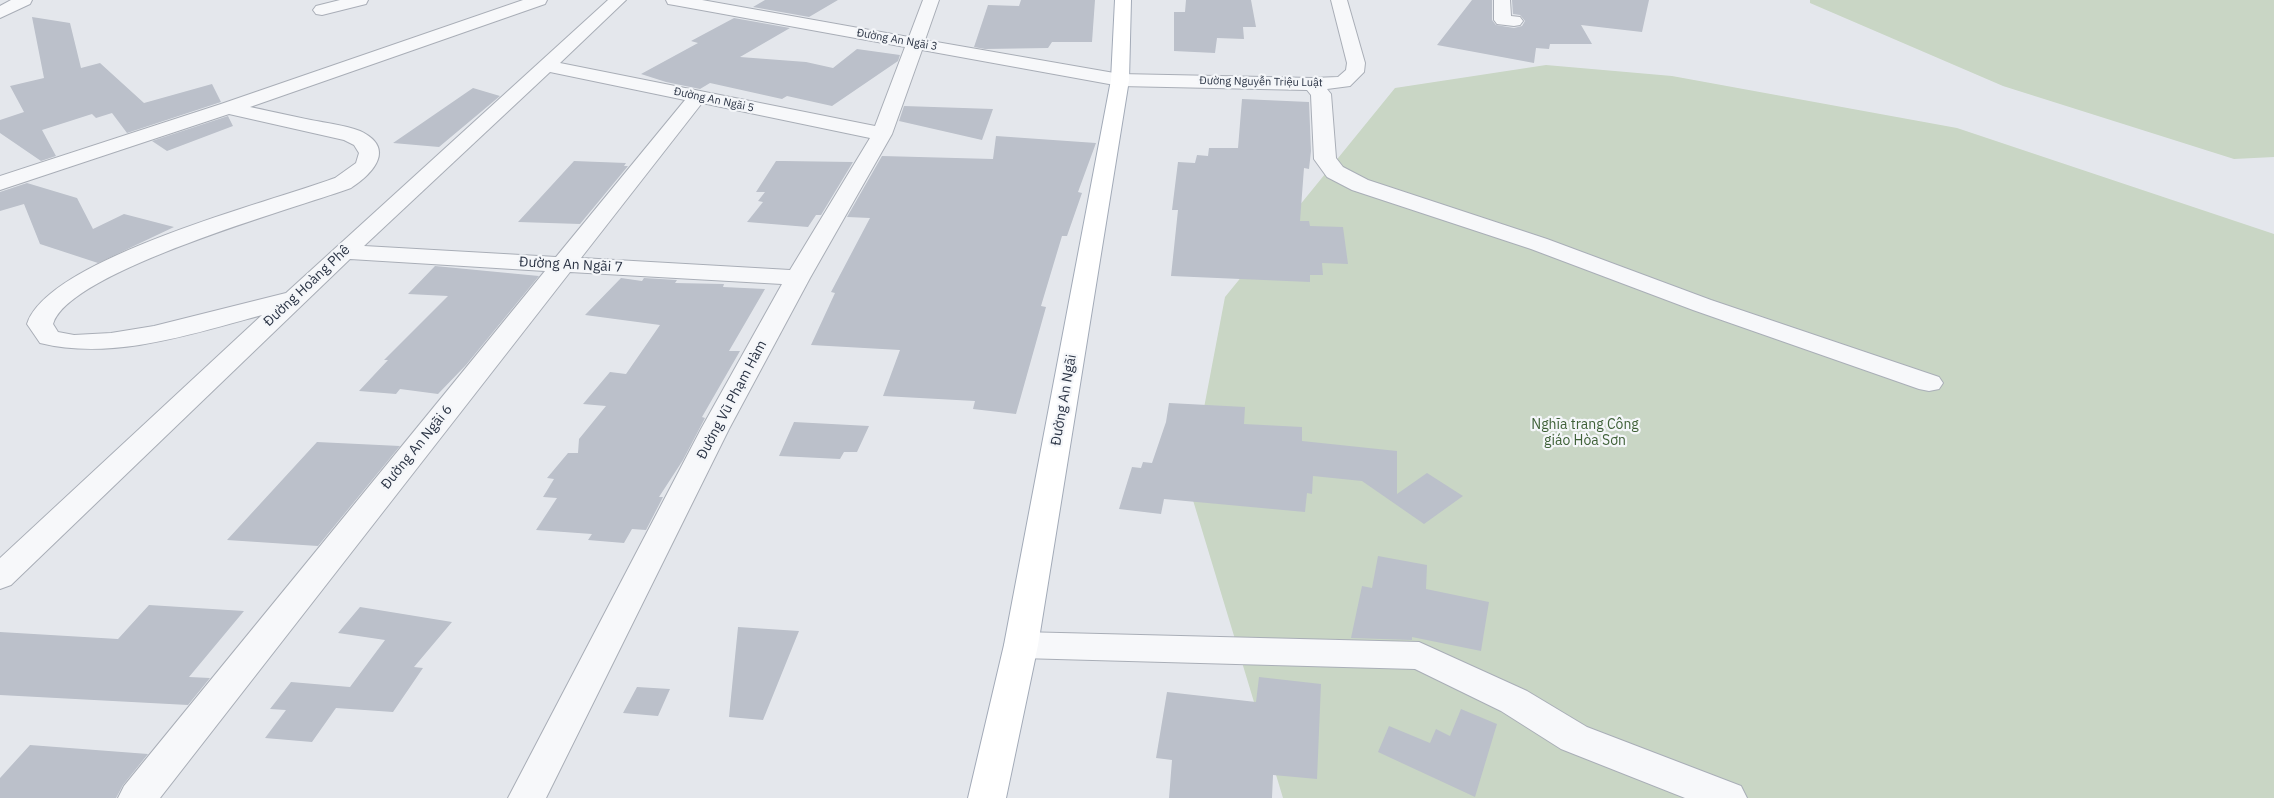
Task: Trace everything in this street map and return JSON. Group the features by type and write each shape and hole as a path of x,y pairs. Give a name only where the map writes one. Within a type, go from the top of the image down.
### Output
{"main road":[{"name":"Đường An Ngãi","path":"987,798 1021,645 1120,80 1123,0"}],"street":[{"path":"0,13 24,0"},
{"path":"322,10 360,0"},
{"path":"0,183 228,108 539,0"},
{"name":"Đường Hoàng Phê","path":"0,577 344,252 618,0"},
{"name":"Đường An Ngãi 3","path":"674,0 1120,80"},
{"name":"Đường Vũ Phạm Hàm","path":"527,798 715,429 798,278 882,134 930,0"},
{"name":"Đường Nguyễn Triệu Luật","path":"1120,80 1313,84 1343,82 1354,72 1356,63 1339,0"},
{"path":"1502,0 1503,20 1514,21"},
{"name":"Đường An Ngãi 5","path":"547,66 882,134"},
{"path":"1313,84 1321,94 1325,159 1335,172 1360,185 1539,244 1702,305 1929,383"},
{"name":"Đường An Ngãi 6","path":"137,798 697,97"},
{"path":"228,108 351,135 364,140 369,148 369,157 355,176 343,183 176,239 118,263 59,299 40,320 39,330 44,337 55,341 77,344 105,342 152,334 295,298"},
{"name":"Đường An Ngãi 7","path":"344,252 798,278"},
{"path":"1021,645 1419,656 1514,701 1574,738 1728,798"}],"green space":[{"path":"1810,0 2274,0 2274,157 2234,159 2003,86 1810,3"},
{"name":"Nghĩa trang Công giáo Hòa Sơn","path":"1546,65 1672,76 1957,128 2274,234 2274,798 1283,798 1189,487 1225,297 1395,88"}],"building":[{"path":"765,0 838,0 809,17 753,7"},
{"path":"1021,0 1095,0 1092,42 1052,42 1048,48 985,49 974,47 988,5 1019,6"},
{"path":"1186,0 1251,0 1256,27 1243,27 1244,39 1217,38 1215,53 1174,51 1174,12 1185,12"},
{"path":"1472,0 1492,0 1492,20 1496,25 1514,28 1522,26 1525,21 1520,15 1513,14 1512,0 1649,0 1642,32 1581,25 1592,44 1550,44 1549,49 1536,48 1534,63 1437,45"},
{"path":"32,17 70,23 81,68 100,63 144,103 212,84 221,102 127,133 112,113 96,118 92,114 42,130 56,156 41,161 0,133 0,120 24,112 10,86 44,78"},
{"path":"734,18 790,28 740,57 806,62 833,68 857,49 900,55 898,61 832,106 787,96 782,99 710,83 700,89 666,82 641,74 698,43 691,41"},
{"path":"473,88 500,96 439,147 393,143"},
{"path":"1242,99 1309,102 1311,151 1309,169 1304,168 1300,221 1309,221 1310,226 1343,227 1348,264 1322,263 1323,275 1310,275 1310,282 1171,276 1178,210 1172,210 1178,162 1195,163 1197,155 1208,156 1209,148 1238,148"},
{"path":"904,106 993,109 982,140 899,121"},
{"path":"228,116 233,126 167,151 152,141"},
{"path":"996,136 1096,143 1078,192 1082,193 1067,236 1062,236 1041,306 1046,307 1016,414 973,409 975,401 883,396 900,350 811,345 835,293 831,292 870,218 847,217 882,156 993,159"},
{"path":"574,161 626,163 624,166 628,166 580,224 518,222"},
{"path":"776,161 853,162 821,215 816,215 808,227 747,222 763,202 758,201 765,192 756,192"},
{"path":"27,183 77,198 93,229 124,214 174,227 98,263 40,244 24,204 0,211 0,192"},
{"path":"435,266 539,276 466,365 438,394 400,389 396,394 359,391 388,360 384,360 448,296 408,294"},
{"path":"621,278 642,281 644,278 677,280 675,283 724,284 723,287 765,289 729,351 740,351 702,417 705,418 683,460 659,497 663,497 646,530 632,529 624,543 588,540 592,534 536,530 557,498 543,497 554,479 547,478 568,453 578,453 579,439 606,406 583,404 610,372 626,374 660,325 585,315"},
{"path":"1169,403 1245,407 1244,424 1302,427 1302,441 1397,451 1397,494 1427,473 1463,496 1424,524 1362,481 1313,476 1312,494 1307,493 1305,512 1164,499 1161,514 1119,509 1132,467 1141,468 1143,462 1152,463 1166,422"},
{"path":"794,422 869,426 857,452 844,452 840,459 779,456"},
{"path":"317,442 400,446 318,546 227,540"},
{"path":"1378,556 1427,565 1426,589 1489,602 1481,651 1412,637 1412,640 1351,638 1362,586 1372,588"},
{"path":"149,605 244,611 189,677 210,678 188,705 0,695 0,632 118,639"},
{"path":"360,607 452,622 414,667 423,668 393,712 336,708 312,742 265,738 286,710 270,709 291,682 350,687 385,640 338,633"},
{"path":"738,627 799,631 763,720 729,717"},
{"path":"1259,677 1321,684 1317,779 1273,775 1272,798 1169,798 1172,760 1156,758 1167,692 1256,702"},
{"path":"637,687 670,689 658,716 623,713"},
{"path":"1461,709 1497,724 1475,797 1378,752 1389,726 1430,743 1436,729 1450,736"},
{"path":"30,745 148,754 123,785 116,798 0,798 0,778"}]}
